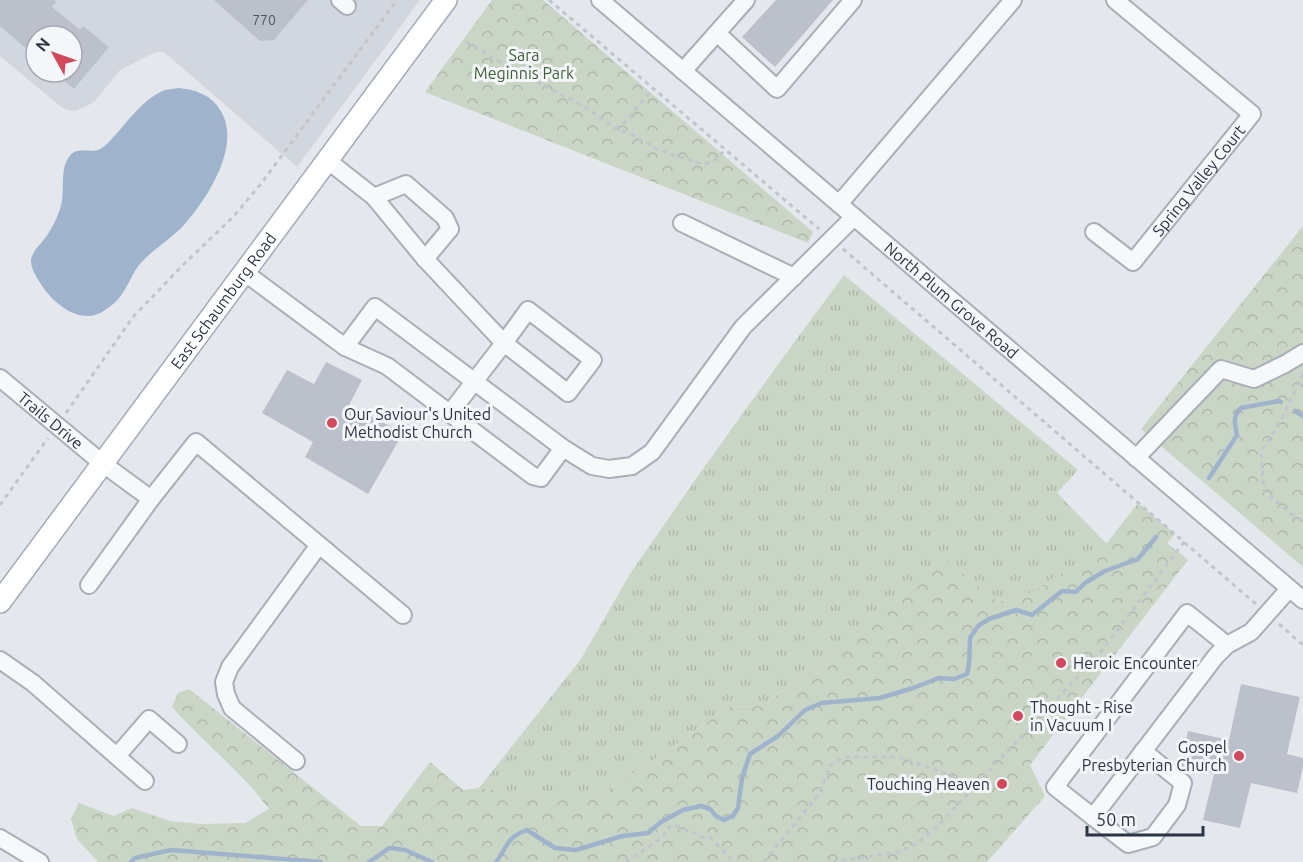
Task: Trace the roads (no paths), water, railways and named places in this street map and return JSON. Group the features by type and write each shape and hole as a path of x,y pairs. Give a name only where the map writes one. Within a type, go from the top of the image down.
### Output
{"main road":[{"name":"East Schaumburg Road","path":"0,602 446,0"}],"street":[{"name":"North Plum Grove Road","path":"600,0 1303,600"},
{"path":"683,71 746,0"},
{"path":"717,33 777,89 853,0"},
{"path":"839,204 1013,0"},
{"name":"Spring Valley Court","path":"1094,232 1133,262 1252,114 1115,0"},
{"path":"327,160 374,197 424,259 504,343 568,393 593,360 528,310 504,343 450,413"},
{"path":"374,197 406,184 445,218 450,229 424,259"},
{"path":"345,347 375,307 563,448 592,466 609,470 632,466 652,452 743,327 854,217"},
{"path":"682,223 794,277"},
{"path":"244,272 345,347 387,366 532,476 541,478 563,448"},
{"path":"1136,458 1221,369 1254,379 1303,354"},
{"name":"Trails Drive","path":"0,378 102,463 151,499"},
{"path":"89,585 151,499 196,442 403,615"},
{"path":"296,761 232,708 225,694 224,682 230,667 319,545"},
{"path":"1093,817 1216,656 1227,645 1251,632 1289,589"},
{"path":"1143,751 1183,783 1177,805 1153,837 1128,844 1055,788 1187,613 1227,645"},
{"path":"0,660 33,684 145,781"},
{"path":"117,756 149,719 178,744"},
{"path":"0,838 40,862"}],"water":[{"path":"179,88 205,95 215,103 223,115 227,128 227,143 224,158 211,188 184,225 140,264 122,294 113,304 96,315 86,316 68,310 44,289 31,260 59,212 66,162 72,153 102,148 151,97 165,90"}],"waterway":[{"path":"1209,478 1237,435 1235,417 1238,411 1241,408 1281,402"},
{"path":"1295,411 1303,416"},
{"path":"496,862 511,840 527,830 555,848 576,850 622,836 648,833 661,822 683,810 701,806 710,809 724,820 733,816 738,808 742,778 750,754 778,736 805,710 822,703 880,698 939,678 954,679 967,674 970,638 978,626 989,619 1016,610 1032,615 1062,591 1076,592 1085,583 1105,571 1138,559 1156,537"},
{"path":"369,862 389,848 405,850 432,862"},
{"path":"131,862 135,858 171,850 321,862"}],"place":[{"name":"Our Saviour's United Methodist Church","path":"332,423"},
{"name":"Heroic Encounter","path":"1061,663"},
{"name":"Thought - Rise in Vacuum I","path":"1018,716"},
{"name":"Gospel Presbyterian Church","path":"1239,756"},
{"name":"Touching Heaven","path":"1002,784"}],"park label":[{"name":"Sara Meginnis Park","path":"524,64"}]}
